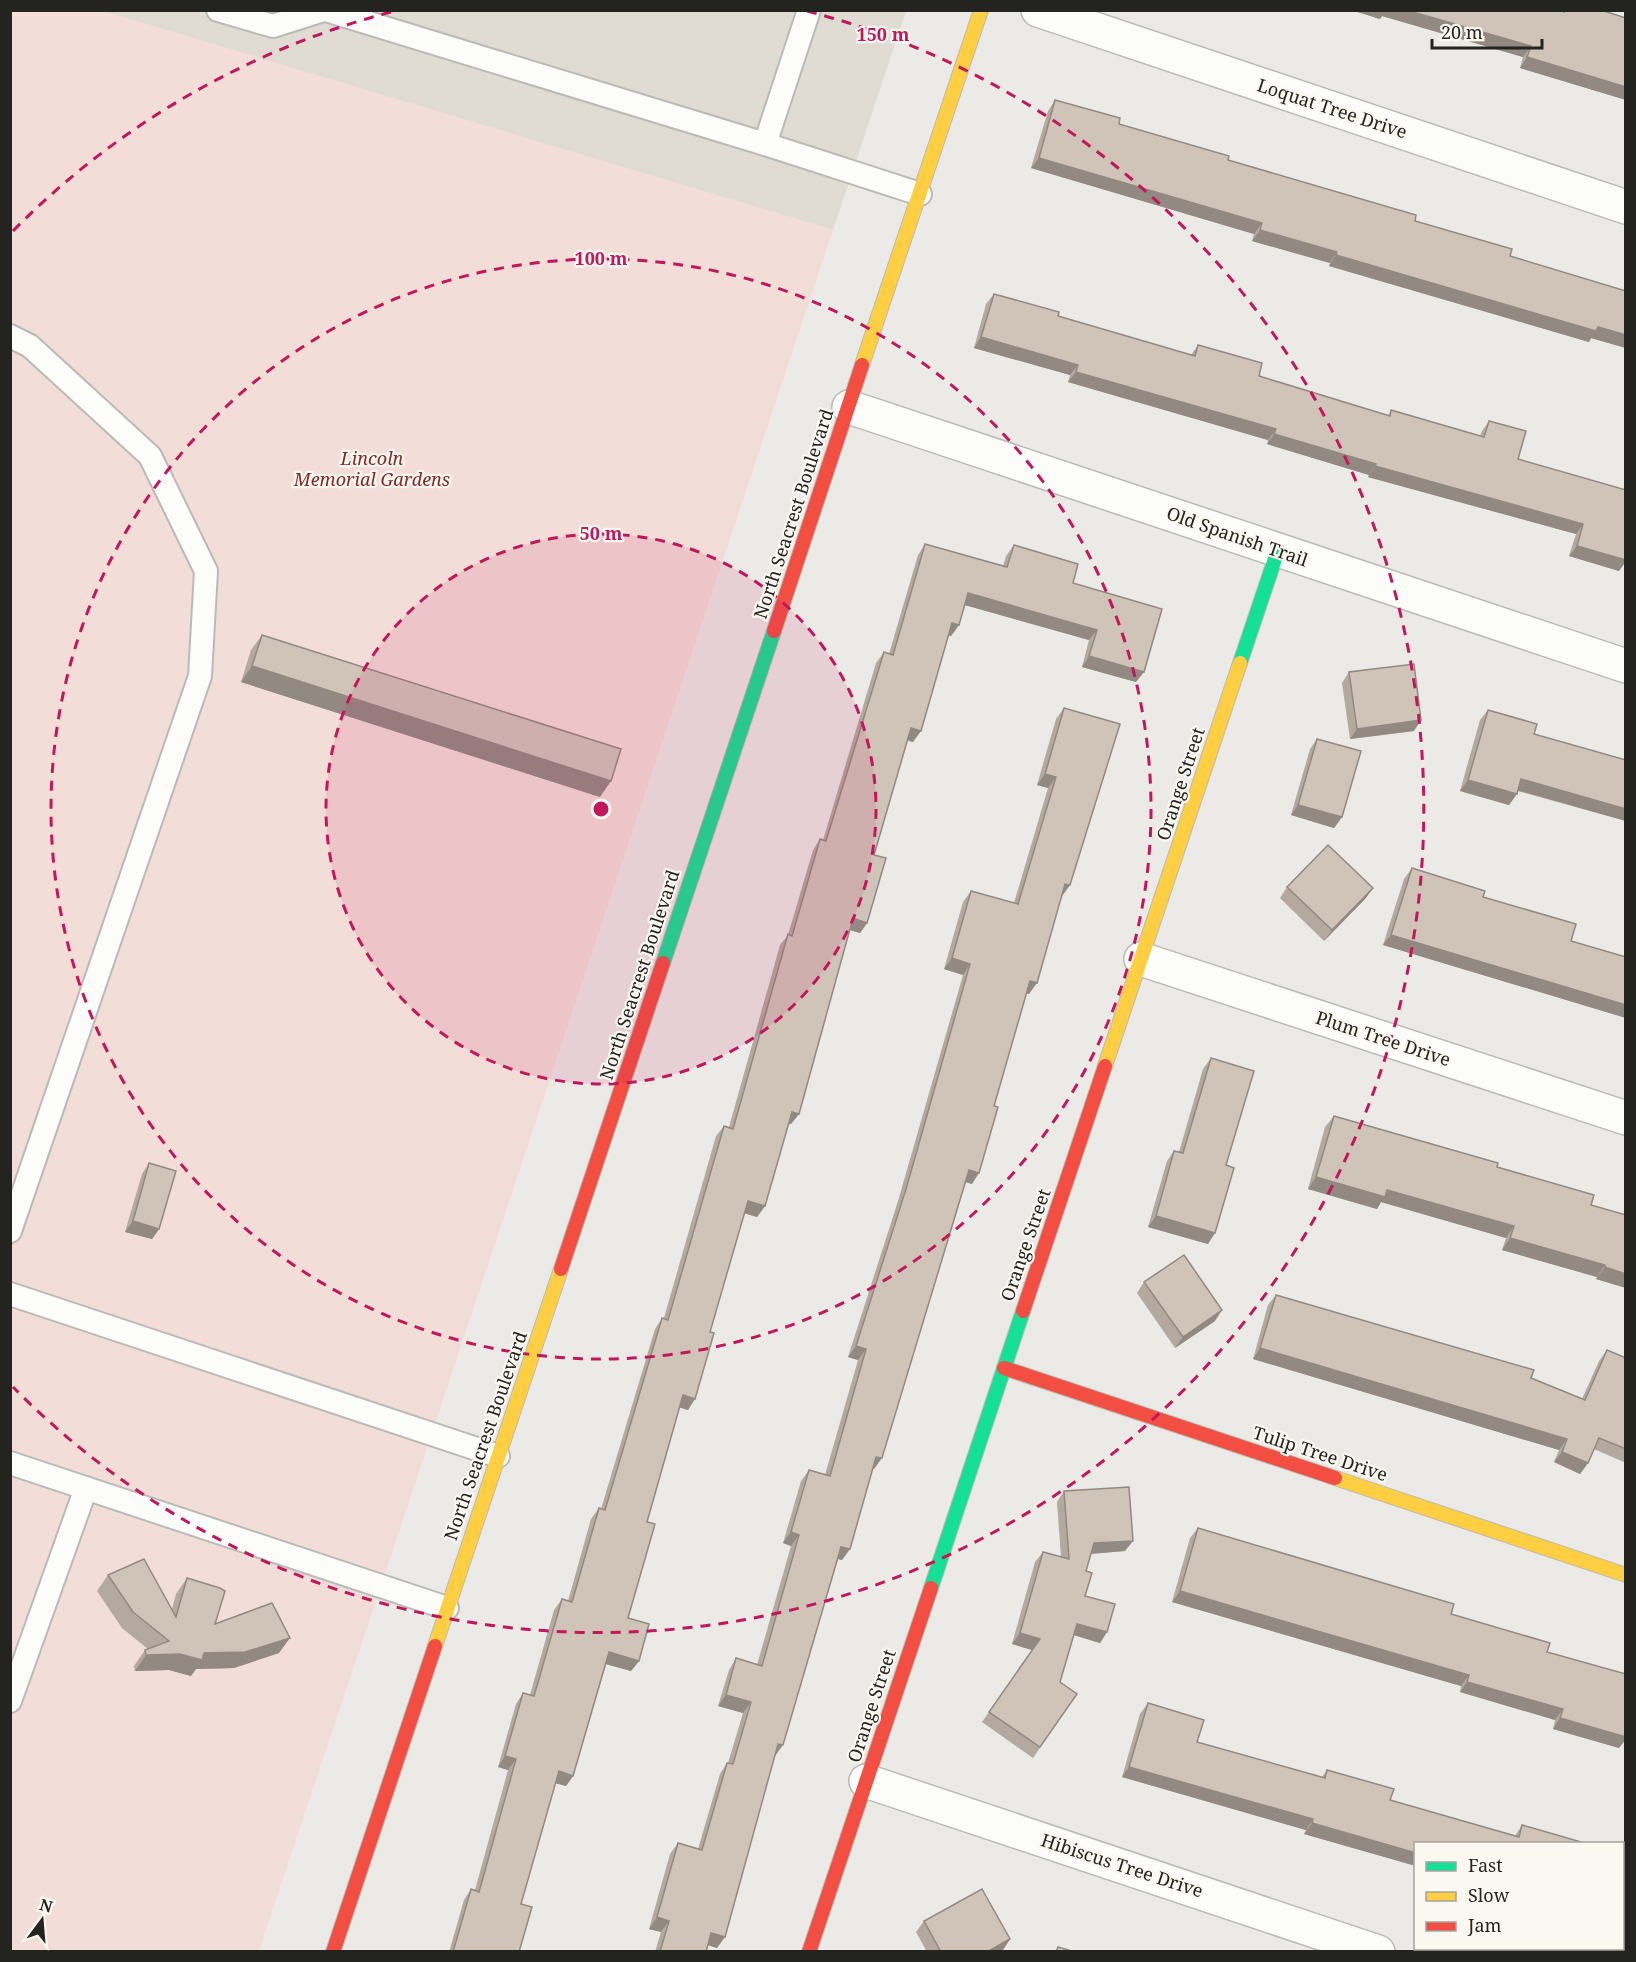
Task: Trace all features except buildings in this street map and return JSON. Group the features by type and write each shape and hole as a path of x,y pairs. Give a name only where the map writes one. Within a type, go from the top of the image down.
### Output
{"street":[{"name":"North Seacrest Boulevard","path":"333,1952 981,10"},
{"name":"Loquat Tree Drive","path":"1038,10 1626,207"},
{"name":"Old Spanish Trail","path":"849,407 1626,666"},
{"name":"Orange Street","path":"809,1952 1278,550"},
{"name":"Plum Tree Drive","path":"1141,959 1626,1118"},
{"name":"Tulip Tree Drive","path":"1004,1368 1626,1575"},
{"name":"Hibiscus Tree Drive","path":"866,1781 1378,1952"}],"lane":[{"path":"218,10 273,26 324,10 765,144 920,194"},
{"path":"765,144 808,10"},
{"path":"10,336 30,346 150,456 206,571 200,676 10,1231"},
{"path":"10,1294 498,1456"},
{"path":"10,1462 447,1608"},
{"path":"10,1701 86,1488"}],"shaded area":[{"path":"100,11 906,11 833,230"}],"green space":[{"name":"Lincoln Memorial Gardens","path":"100,10 833,230 259,1951 11,1952 10,11"}],"traffic: fast":[{"path":"1240,663 1278,550"},
{"path":"663,963 774,631"},
{"path":"931,1588 1023,1311"}],"traffic: slow":[{"path":"862,365 981,10"},
{"path":"1105,1066 1240,663"},
{"path":"435,1646 561,1269"},
{"path":"1335,1478 1626,1575"}],"traffic: jam":[{"path":"774,631 862,365"},
{"path":"561,1269 663,963"},
{"path":"1023,1311 1105,1066"},
{"path":"1004,1368 1335,1478"},
{"path":"809,1952 931,1588"},
{"path":"333,1952 435,1646"}]}
